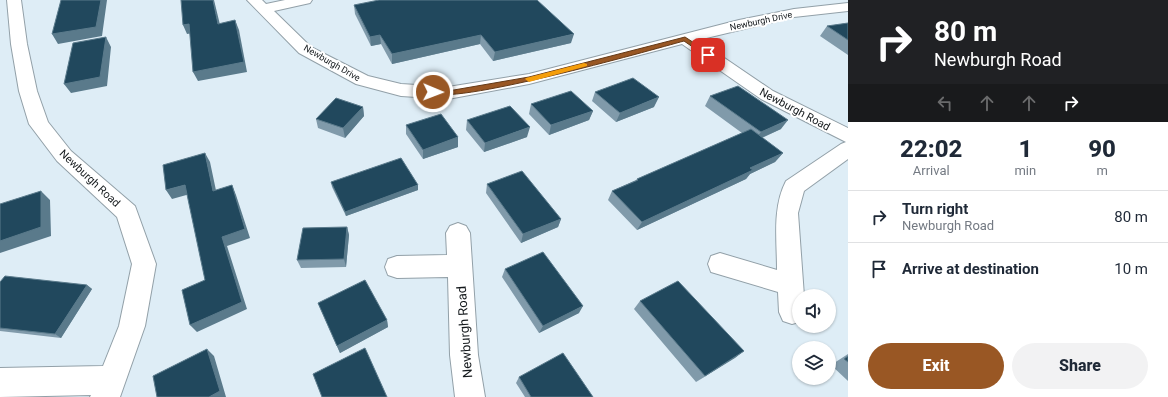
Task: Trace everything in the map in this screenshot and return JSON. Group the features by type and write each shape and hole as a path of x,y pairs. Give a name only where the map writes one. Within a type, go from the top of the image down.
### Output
{"street":[{"name":"Newburgh Road","path":"0,383 6,382 109,388 132,326 144,264 127,212 64,156 40,124 28,91 19,44 14,0"},
{"path":"259,5 305,0"},
{"name":"Newburgh Drive","path":"259,5 306,50 362,80 401,90 440,93 448,93 529,79 794,13 848,7"},
{"name":"Newburgh Road","path":"685,39 767,96 848,136"},
{"path":"792,312 787,212 794,187 848,149"},
{"name":"Newburgh Road","path":"458,233 464,355 470,397"},
{"path":"720,264 791,285"},
{"path":"397,267 459,266"}],"building":[{"path":"61,0 101,0 96,27 52,34"},
{"path":"181,0 213,0 218,24 235,20 244,62 193,72 189,24 183,25"},
{"path":"379,0 537,0 574,34 495,52 481,35 392,54 380,35 370,37 354,5"},
{"path":"848,23 848,40 827,26"},
{"path":"106,37 100,77 64,84 73,43"},
{"path":"633,78 659,97 620,113 595,92"},
{"path":"738,86 788,120 761,132 710,96"},
{"path":"571,91 593,111 551,125 531,104"},
{"path":"336,98 363,107 343,128 316,119"},
{"path":"510,106 530,127 485,143 467,120"},
{"path":"441,114 458,137 423,150 406,125"},
{"path":"751,129 783,153 750,168 753,170 642,222 612,191 638,180 637,179"},
{"path":"205,153 213,191 232,185 245,229 222,237 242,302 190,325 182,290 205,280 185,185 166,190 163,165"},
{"path":"401,158 418,185 345,212 331,182"},
{"path":"522,171 561,219 523,234 487,184"},
{"path":"41,191 41,227 0,241 0,204"},
{"path":"347,227 344,259 297,260 303,228"},
{"path":"543,252 583,306 543,326 505,269"},
{"path":"5,276 87,285 55,334 0,328 0,282"},
{"path":"365,280 387,320 337,346 318,303"},
{"path":"678,281 744,351 705,376 640,301"},
{"path":"365,348 387,397 322,397 313,374"},
{"path":"207,349 220,391 209,397 157,397 153,376"},
{"path":"563,353 593,397 531,397 519,377"},
{"path":"848,356 848,362 844,359"}],"slow traffic":[{"path":"529,79 584,65"}],"route":[{"path":"433,92 448,93 529,79 685,39 708,55"}]}
